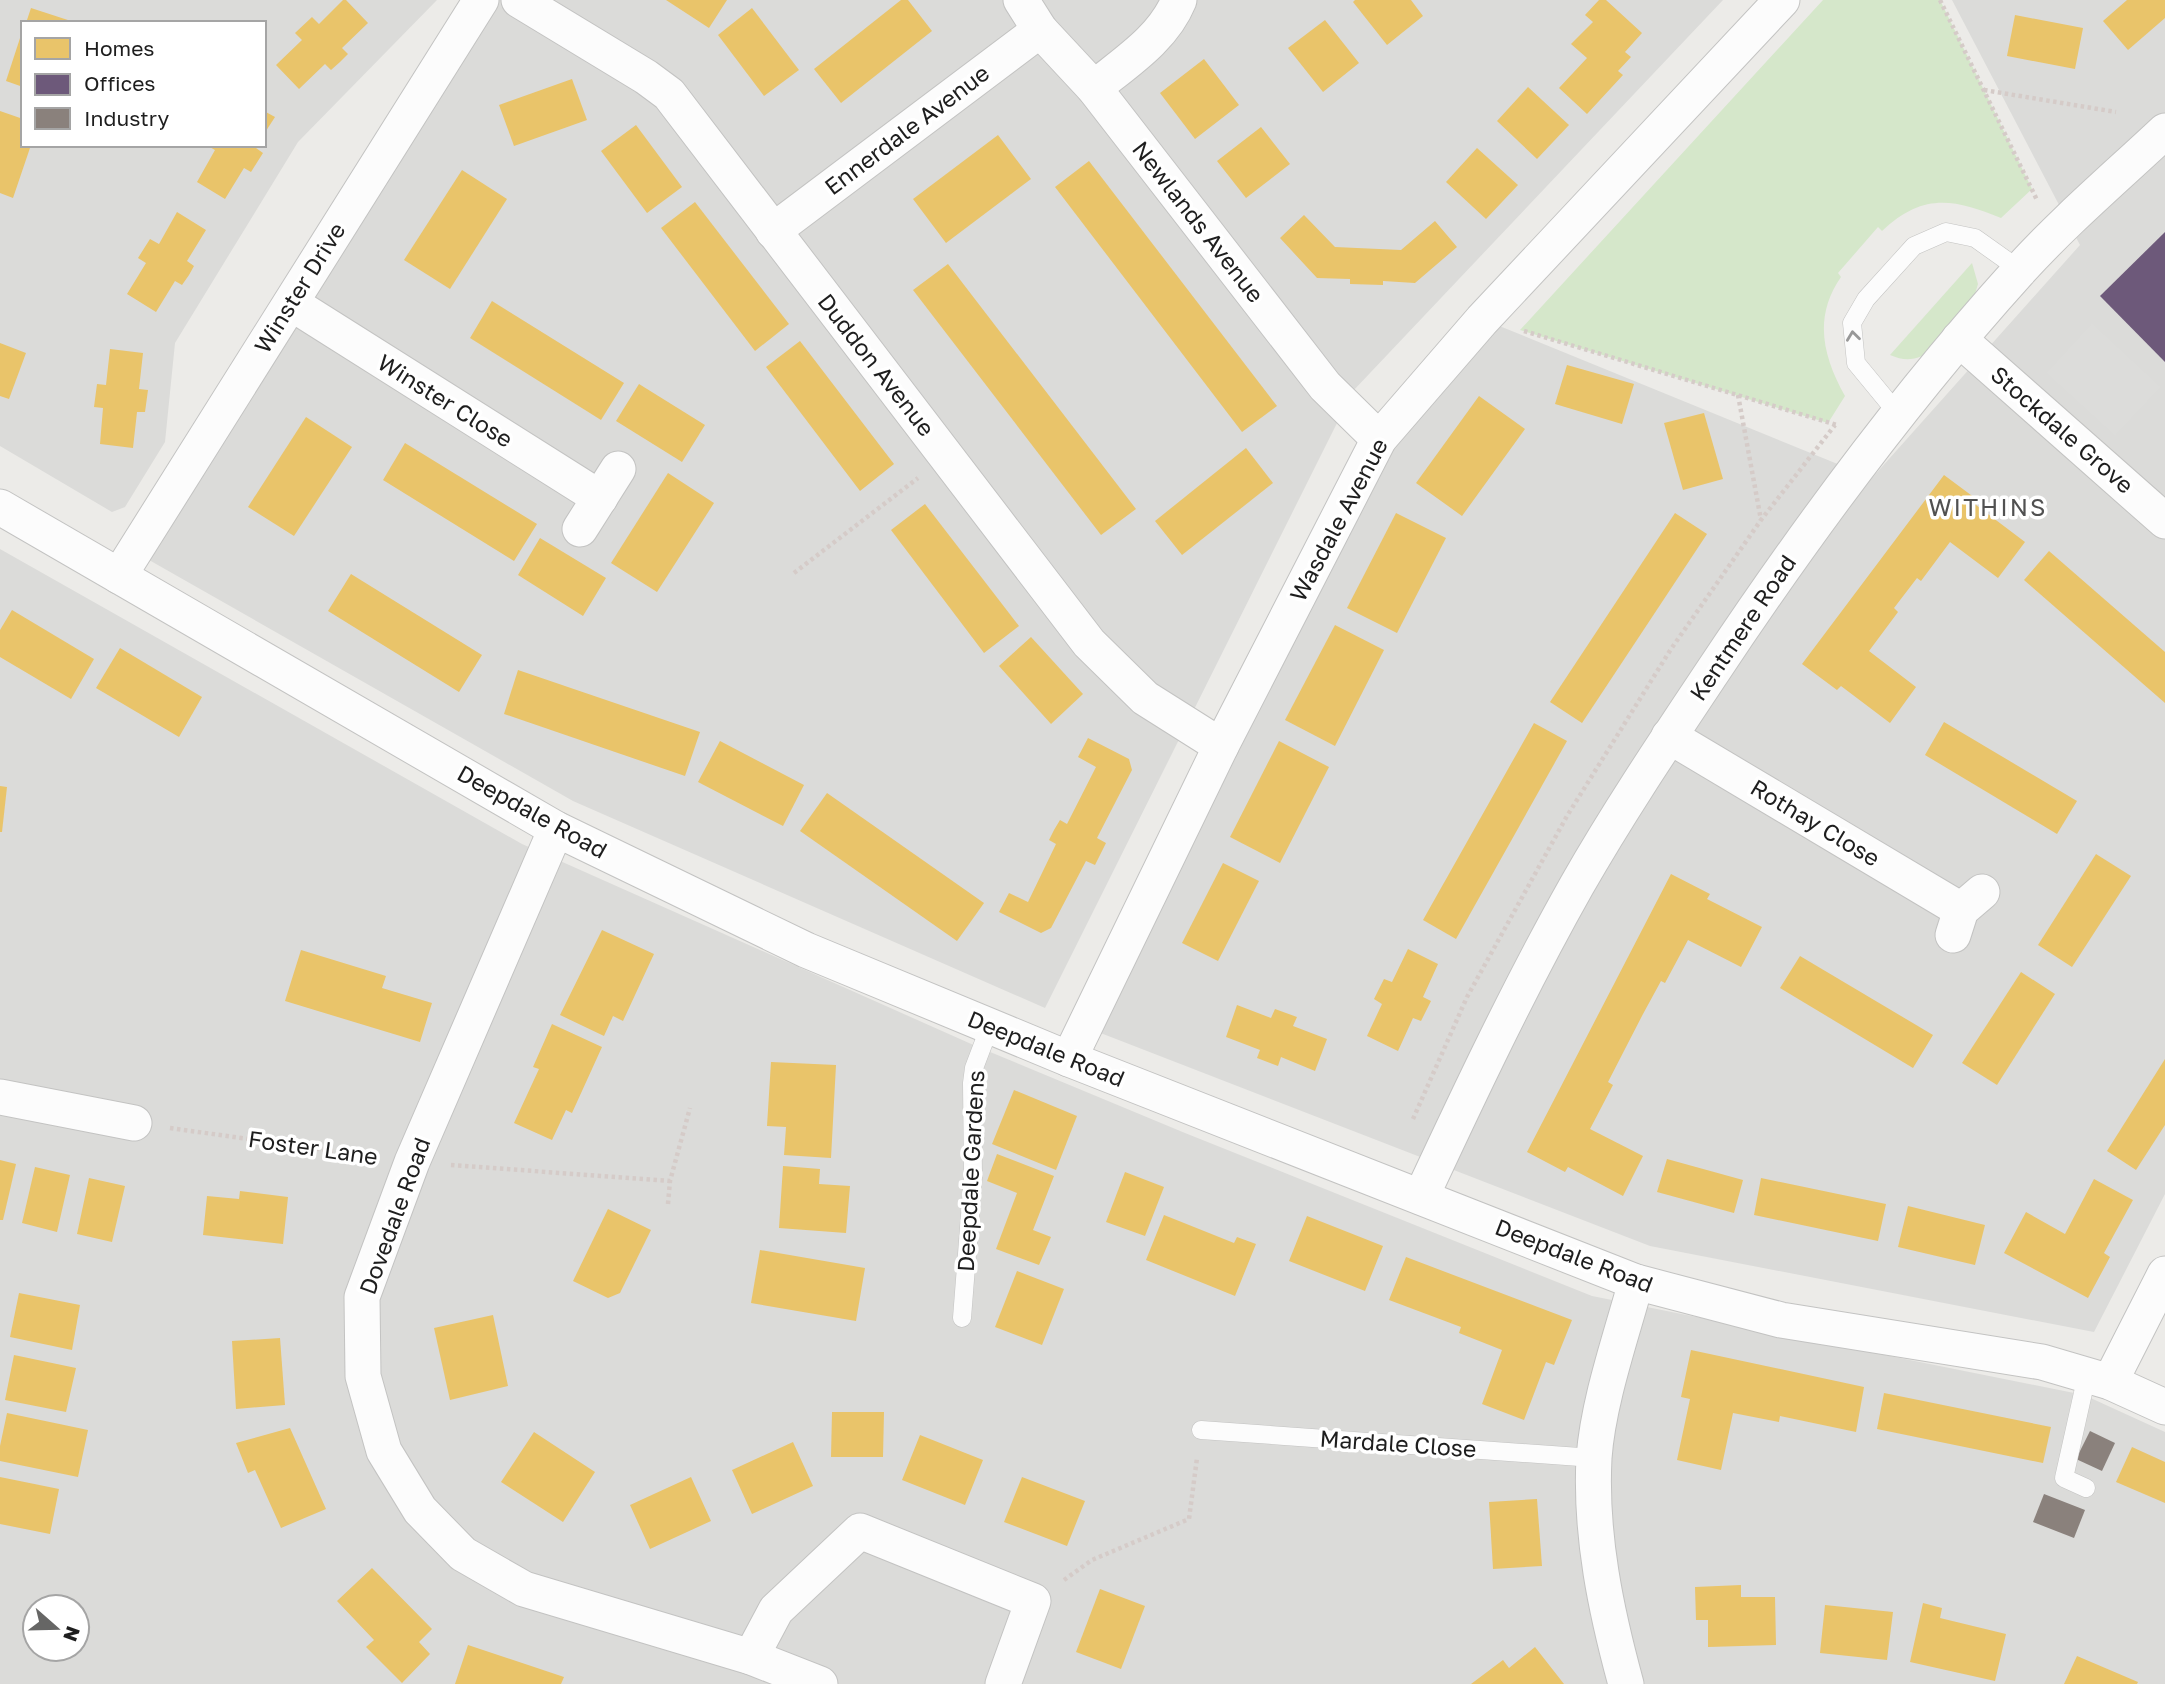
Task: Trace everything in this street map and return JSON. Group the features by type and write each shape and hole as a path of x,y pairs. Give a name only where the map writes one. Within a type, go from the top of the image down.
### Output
{"street":[{"name":"Winster Drive","path":"119,576 481,0"},
{"name":"Duddon Avenue","path":"519,0 646,77 668,94 1089,643 1145,698 1221,746"},
{"name":"Newlands Avenue","path":"1021,0 1040,30 1094,88 1325,386 1379,439"},
{"path":"1094,88 1157,37 1179,0"},
{"name":"Wasdale Avenue","path":"1069,1059 1221,746 1379,439 1482,320 1782,0"},
{"name":"Ennerdale Avenue","path":"773,231 1040,30"},
{"name":"Kentmere Road","path":"1421,1197 1527,978 1578,884 1669,736 1761,599 1888,426 1959,340 2054,235 2165,131"},
{"name":"Winster Close","path":"291,303 600,498"},
{"name":"Stockdale Grove","path":"1959,340 2165,521"},
{"path":"580,529 618,468"},
{"name":"Deepdale Road","path":"0,507 556,829 806,950 1069,1059 1636,1282 1781,1320 2042,1362 2099,1379 2165,1408"},
{"name":"Rothay Close","path":"1669,736 1965,912"},
{"name":"Dovedale Road","path":"556,829 412,1162 362,1297 363,1376 384,1451 419,1510 463,1553 524,1589 751,1657 820,1684"},
{"path":"0,1097 134,1123"},
{"path":"2099,1379 2165,1274"},
{"path":"1626,1684 1610,1627 1596,1545 1594,1458 1607,1384 1636,1282"},
{"path":"751,1657 775,1610 860,1531 1033,1601 1003,1684"}],"lane":[{"path":"1888,426 1856,363 1852,323 1866,299 1914,246 1946,232 1975,238 2020,270"},
{"name":"Deepdale Gardens","path":"962,1318 973,1177 972,1083 974,1068 989,1026"},
{"path":"2086,1488 2064,1478 2099,1379"},
{"name":"Mardale Close","path":"1201,1430 1594,1458"}],"path":[{"path":"1940,0 2054,235"},
{"path":"1984,90 2116,112"},
{"path":"1520,330 1738,395 1888,426"},
{"path":"1738,395 1761,520"},
{"path":"794,573 946,456"},
{"path":"668,1204 670,1181 690,1108"},
{"name":"Foster Lane","path":"134,1123 412,1162 670,1181"},
{"path":"1033,1601 1092,1560 1189,1519 1201,1430"}],"shaded area":[{"path":"0,0 437,0 298,142 175,343 165,442 125,507 112,512 0,446"},
{"path":"494,0 1723,0 1353,391 1045,1008 573,801 142,556"},
{"path":"1952,0 2165,0 2165,1194 2094,1332 1650,1246 1098,1032 1388,439 1492,323 1872,478 2080,245"},
{"path":"2092,323 2161,387 2115,436 2046,373"},
{"path":"0,549 522,844 978,1047 1185,1133 1592,1296 2084,1395 2165,1432 2165,1684 0,1684"}],"green space":[{"path":"1823,0 1940,0 2032,189 2001,218 1968,206 1938,203 1911,210 1882,231 1878,227 1838,273 1841,277 1827,307 1824,337 1827,352 1845,396 1828,423 1520,330"},
{"path":"1972,263 1978,284 1975,294 1922,356 1906,359 1890,355"}],"building: Homes":[{"path":"343,0 368,23 342,48 348,54 340,62 331,70 325,64 299,89 276,65 302,40 295,33 312,17 319,24"},
{"path":"666,0 727,0 709,28"},
{"path":"901,0 908,0 932,31 841,103 814,69"},
{"path":"1411,0 1423,16 1387,45 1353,2"},
{"path":"1599,0 1606,0 1642,33 1625,52 1631,57 1618,71 1623,75 1587,114 1559,88 1587,58 1571,44 1593,22 1585,15"},
{"path":"2127,0 2165,0 2165,18 2128,50 2103,21"},
{"path":"31,8 71,21 27,21"},
{"path":"752,8 799,70 764,96 718,35"},
{"path":"2015,15 2083,28 2075,69 2007,56"},
{"path":"1325,20 1359,63 1323,92 1288,48"},
{"path":"21,35 21,86 6,81"},
{"path":"1204,59 1239,105 1195,139 1160,93"},
{"path":"572,79 587,120 514,146 499,105"},
{"path":"1528,87 1569,125 1537,159 1497,121"},
{"path":"0,111 21,118 21,147 30,147 13,198 0,193"},
{"path":"266,112 275,117 266,131"},
{"path":"636,125 682,187 647,213 601,151"},
{"path":"1261,127 1290,164 1246,198 1217,161"},
{"path":"998,135 1031,179 946,243 913,199"},
{"path":"210,147 257,147 263,153 251,172 244,168 225,199 197,182 215,150"},
{"path":"1477,148 1518,185 1486,219 1446,182"},
{"path":"1089,161 1277,406 1242,432 1055,187"},
{"path":"462,170 507,199 450,289 404,260"},
{"path":"695,202 789,324 755,351 661,228"},
{"path":"177,212 206,230 187,261 194,266 189,275 182,285 175,281 156,312 127,294 146,263 138,258 150,239 159,244"},
{"path":"1304,215 1335,247 1401,250 1435,221 1457,247 1415,283 1383,281 1383,285 1350,284 1350,279 1317,278 1280,238"},
{"path":"948,264 1136,509 1101,535 913,290"},
{"path":"492,301 624,383 601,420 470,338"},
{"path":"800,341 894,464 860,491 766,367"},
{"path":"0,343 26,353 9,399 0,396"},
{"path":"110,349 143,353 139,389 148,390 145,412 137,412 133,448 100,444 103,408 94,407 97,384 106,385"},
{"path":"1567,365 1634,384 1622,424 1555,404"},
{"path":"639,384 705,425 682,462 616,421"},
{"path":"1479,396 1525,429 1462,516 1416,483"},
{"path":"1704,413 1723,479 1683,490 1664,423"},
{"path":"306,417 352,447 294,536 248,507"},
{"path":"405,443 537,524 514,561 383,480"},
{"path":"1246,448 1273,483 1182,555 1155,521"},
{"path":"668,473 714,503 657,592 611,563"},
{"path":"1944,475 1979,501 1976,505 2025,542 1998,578 1950,542 1921,581 1917,578 1894,608 1898,612 1869,651 1916,687 1890,723 1841,686 1837,690 1802,664"},
{"path":"925,504 1019,626 984,653 891,530"},
{"path":"1396,513 1446,538 1397,633 1347,608"},
{"path":"1675,513 1707,534 1582,723 1550,702"},
{"path":"540,538 606,578 583,616 518,575"},
{"path":"2049,551 2165,652 2165,703 2024,580"},
{"path":"351,574 482,655 459,692 328,611"},
{"path":"12,610 94,659 71,699 0,657 0,630"},
{"path":"1335,625 1384,650 1335,746 1285,720"},
{"path":"1031,637 1083,694 1051,724 999,666"},
{"path":"120,648 202,697 179,737 96,688"},
{"path":"518,670 700,732 685,776 504,714"},
{"path":"1944,722 2077,801 2057,834 1925,755"},
{"path":"1534,723 1567,741 1456,939 1423,920"},
{"path":"1088,738 1129,759 1132,770 1097,838 1106,843 1095,865 1086,861 1051,928 1041,933 999,912 1009,893 1028,902 1056,844 1049,840 1054,830 1060,820 1067,824 1096,767 1078,757"},
{"path":"720,741 804,785 783,826 698,782"},
{"path":"1279,741 1329,767 1280,863 1230,837"},
{"path":"0,786 7,787 2,832 0,832"},
{"path":"827,793 984,903 957,941 800,831"},
{"path":"2096,854 2131,876 2072,967 2038,945"},
{"path":"1223,863 1259,881 1218,961 1182,943"},
{"path":"1671,874 1710,894 1707,899 1762,927 1741,967 1688,940 1665,983 1661,981 1643,1014 1608,1082 1613,1085 1590,1129 1643,1156 1623,1196 1568,1167 1565,1172 1527,1152"},
{"path":"602,930 654,954 623,1021 613,1016 604,1036 560,1015"},
{"path":"1408,949 1438,964 1423,997 1431,1001 1421,1021 1413,1018 1398,1051 1367,1036 1382,1004 1374,999 1384,979 1392,982"},
{"path":"301,950 386,976 382,988 432,1003 420,1042 285,1001"},
{"path":"1800,956 1933,1035 1913,1068 1780,988"},
{"path":"2021,972 2055,994 1997,1085 1962,1063"},
{"path":"1237,1005 1271,1018 1275,1009 1297,1017 1293,1026 1327,1039 1315,1071 1281,1057 1278,1066 1257,1058 1260,1050 1226,1037"},
{"path":"552,1024 602,1047 572,1113 566,1110 552,1140 514,1123 539,1069 533,1067"},
{"path":"2165,1059 2165,1125 2136,1170 2107,1151"},
{"path":"771,1062 836,1065 831,1158 784,1155 786,1127 767,1126"},
{"path":"1014,1090 1077,1116 1056,1170 992,1144"},
{"path":"997,1154 1054,1176 1033,1230 1051,1237 1039,1265 996,1249 1017,1193 987,1181"},
{"path":"1667,1159 1743,1180 1734,1213 1657,1192"},
{"path":"0,1160 16,1164 3,1220 0,1220"},
{"path":"783,1166 820,1169 819,1184 850,1186 846,1233 779,1228"},
{"path":"35,1167 70,1175 57,1232 22,1223"},
{"path":"1125,1172 1164,1187 1145,1236 1106,1222"},
{"path":"89,1178 125,1186 112,1242 77,1234"},
{"path":"1761,1178 1886,1204 1878,1241 1754,1215"},
{"path":"2094,1179 2133,1200 2104,1253 2110,1257 2088,1298 2004,1253 2026,1212 2065,1234"},
{"path":"240,1191 288,1197 283,1244 203,1235 207,1196 239,1199"},
{"path":"1908,1206 1985,1225 1975,1265 1898,1247"},
{"path":"608,1209 651,1230 620,1293 608,1298 573,1281"},
{"path":"1164,1215 1234,1243 1237,1237 1256,1244 1235,1296 1146,1260"},
{"path":"1307,1216 1383,1246 1365,1291 1289,1261"},
{"path":"760,1250 865,1268 856,1321 751,1303"},
{"path":"1406,1257 1572,1320 1554,1365 1546,1362 1524,1420 1482,1404 1502,1350 1459,1333 1461,1327 1389,1300"},
{"path":"1017,1271 1064,1289 1042,1345 995,1327"},
{"path":"19,1293 80,1305 72,1350 10,1337"},
{"path":"493,1315 508,1386 450,1400 434,1328"},
{"path":"280,1338 285,1405 236,1409 232,1341"},
{"path":"1691,1350 1864,1387 1856,1432 1780,1416 1779,1422 1733,1413 1721,1470 1677,1460 1690,1399 1681,1397"},
{"path":"14,1355 76,1368 66,1412 5,1400"},
{"path":"1884,1393 2051,1427 2043,1463 1877,1429"},
{"path":"832,1412 884,1412 883,1457 831,1457"},
{"path":"7,1413 88,1430 78,1477 0,1461 0,1446"},
{"path":"290,1428 326,1509 281,1528 255,1470 248,1473 236,1443"},
{"path":"534,1432 595,1472 563,1522 501,1482"},
{"path":"920,1435 983,1460 965,1505 902,1480"},
{"path":"793,1442 813,1486 752,1514 732,1470"},
{"path":"2132,1447 2165,1462 2165,1503 2116,1482"},
{"path":"0,1477 59,1489 50,1534 0,1524"},
{"path":"691,1477 711,1521 650,1549 630,1505"},
{"path":"1022,1477 1085,1501 1067,1546 1004,1522"},
{"path":"1537,1499 1542,1566 1493,1569 1489,1502"},
{"path":"372,1568 432,1629 419,1642 430,1654 402,1683 366,1647 374,1640 337,1601"},
{"path":"1741,1585 1741,1597 1775,1597 1776,1645 1708,1647 1708,1620 1696,1620 1695,1587"},
{"path":"1100,1589 1145,1606 1121,1669 1076,1652"},
{"path":"1923,1603 1942,1608 1940,1618 2006,1634 1995,1681 1910,1662"},
{"path":"1825,1605 1893,1612 1887,1660 1820,1653"},
{"path":"468,1645 564,1677 561,1684 455,1684"},
{"path":"1535,1647 1564,1684 1471,1684 1503,1660 1509,1668"},
{"path":"2077,1656 2138,1682 2064,1684"}],"building: Offices":[{"path":"2165,232 2165,362 2100,296"}],"building: Industry":[{"path":"2090,1431 2115,1443 2102,1471 2076,1459"},
{"path":"2044,1494 2085,1510 2074,1538 2033,1522"}],"district":[{"name":"WITHINS","path":"1988,508"}]}
